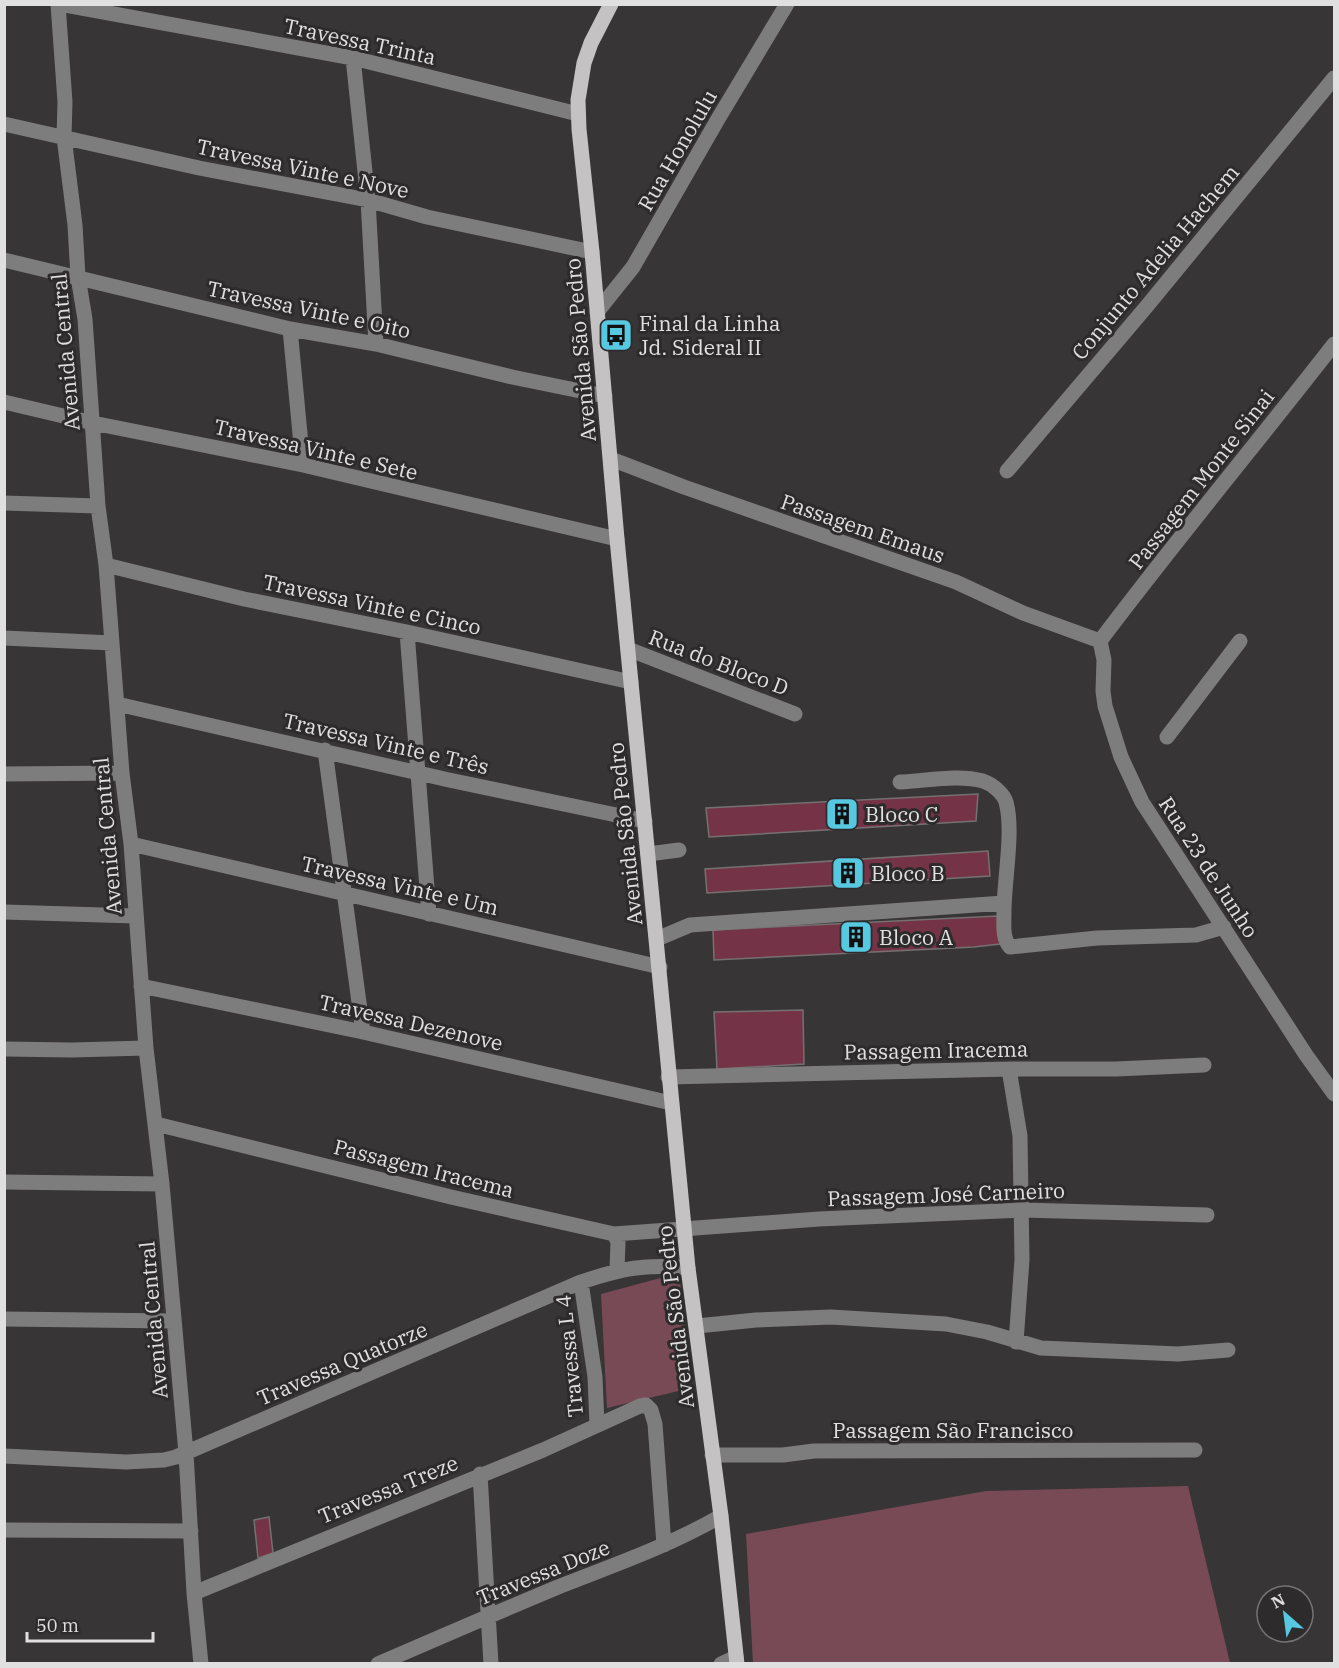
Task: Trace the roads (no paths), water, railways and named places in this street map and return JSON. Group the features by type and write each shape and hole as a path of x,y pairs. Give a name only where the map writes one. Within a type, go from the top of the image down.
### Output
{"main road":[{"name":"Avenida São Pedro","path":"612,4 591,43 584,63 580,80 578,114 671,1103 686,1230 688,1268 721,1516 737,1660"}],"street":[{"name":"Travessa Trinta","path":"59,4 353,58 578,114"},
{"name":"Avenida Central","path":"59,4 65,102 64,137 75,225 78,277 85,319 98,506 122,773 131,844 146,1048 162,1184 186,1453 194,1593 201,1664"},
{"name":"Rua Honolulu","path":"597,312 633,267 787,4"},
{"path":"353,58 368,200 376,344"},
{"name":"Conjunto Adelia Hachem","path":"1007,471 1335,78"},
{"name":"Travessa Vinte e Nove","path":"4,124 199,168 368,200 450,222 592,252"},
{"name":"Travessa Vinte e Oito","path":"4,260 290,329 376,344 512,377 605,396"},
{"path":"290,329 303,465"},
{"name":"Passagem Monte Sinai","path":"1100,641 1182,533 1335,344"},
{"name":"Travessa Vinte e Sete","path":"4,402 93,423 303,465 617,539"},
{"name":"Passagem Emaus","path":"611,459 684,487 956,582 1023,613 1100,641"},
{"path":"4,503 98,506"},
{"name":"Travessa Vinte e Cinco","path":"105,565 244,599 407,632 631,682"},
{"path":"407,632 429,914"},
{"path":"4,638 112,643"},
{"name":"Rua 23 de Junho","path":"1100,641 1104,660 1105,706 1121,757 1153,822 1306,1055 1335,1094"},
{"path":"1167,737 1240,641"},
{"name":"Rua do Bloco D","path":"628,649 795,714"},
{"name":"Travessa Vinte e Três","path":"117,704 449,780 645,821"},
{"path":"325,750 363,1032"},
{"path":"4,774 122,773"},
{"path":"900,782 980,780 991,785 1006,800 1008,833 1004,903 1005,942 1011,947 1097,938 1196,935 1224,927"},
{"name":"Travessa Vinte e Um","path":"131,844 660,967"},
{"path":"648,854 679,850"},
{"path":"657,939 690,925 1004,903"},
{"path":"4,912 135,916"},
{"name":"Travessa Dezenove","path":"141,986 363,1032 671,1103"},
{"path":"4,1049 146,1048"},
{"name":"Passagem Iracema","path":"669,1077 1009,1069 1116,1070 1204,1065"},
{"path":"1009,1069 1020,1136 1022,1210 1022,1260 1016,1342"},
{"name":"Passagem Iracema","path":"156,1124 451,1197 614,1234 686,1230"},
{"path":"4,1182 162,1184"},
{"name":"Passagem José Carneiro","path":"686,1230 819,1220 1022,1210 1207,1215"},
{"path":"614,1234 618,1242 617,1270"},
{"name":"Travessa Quatorze","path":"4,1456 126,1462 164,1460 186,1453 332,1391 582,1282 617,1270 640,1266 688,1268"},
{"name":"Travessa L 4","path":"582,1282 595,1377 597,1425"},
{"path":"697,1326 795,1317 831,1317 897,1320 967,1328 1041,1348 1062,1350 1178,1354 1228,1350"},
{"path":"4,1319 174,1321"},
{"name":"Travessa Treze","path":"194,1593 543,1450 646,1405 651,1410 655,1424 664,1545"},
{"name":"Passagem São Francisco","path":"712,1455 783,1455 814,1450 1195,1450"},
{"path":"480,1474 491,1664"},
{"name":"Travessa Doze","path":"378,1664 408,1657 487,1616 620,1564 693,1532 721,1516"},
{"path":"4,1530 191,1531"},
{"path":"722,1664 737,1660"}],"place":[{"name":"Final da Linha Jd. Sideral II","path":"616,335"},
{"name":"Bloco C","path":"842,814"},
{"name":"Bloco B","path":"848,873"},
{"name":"Bloco A","path":"856,937"}]}
